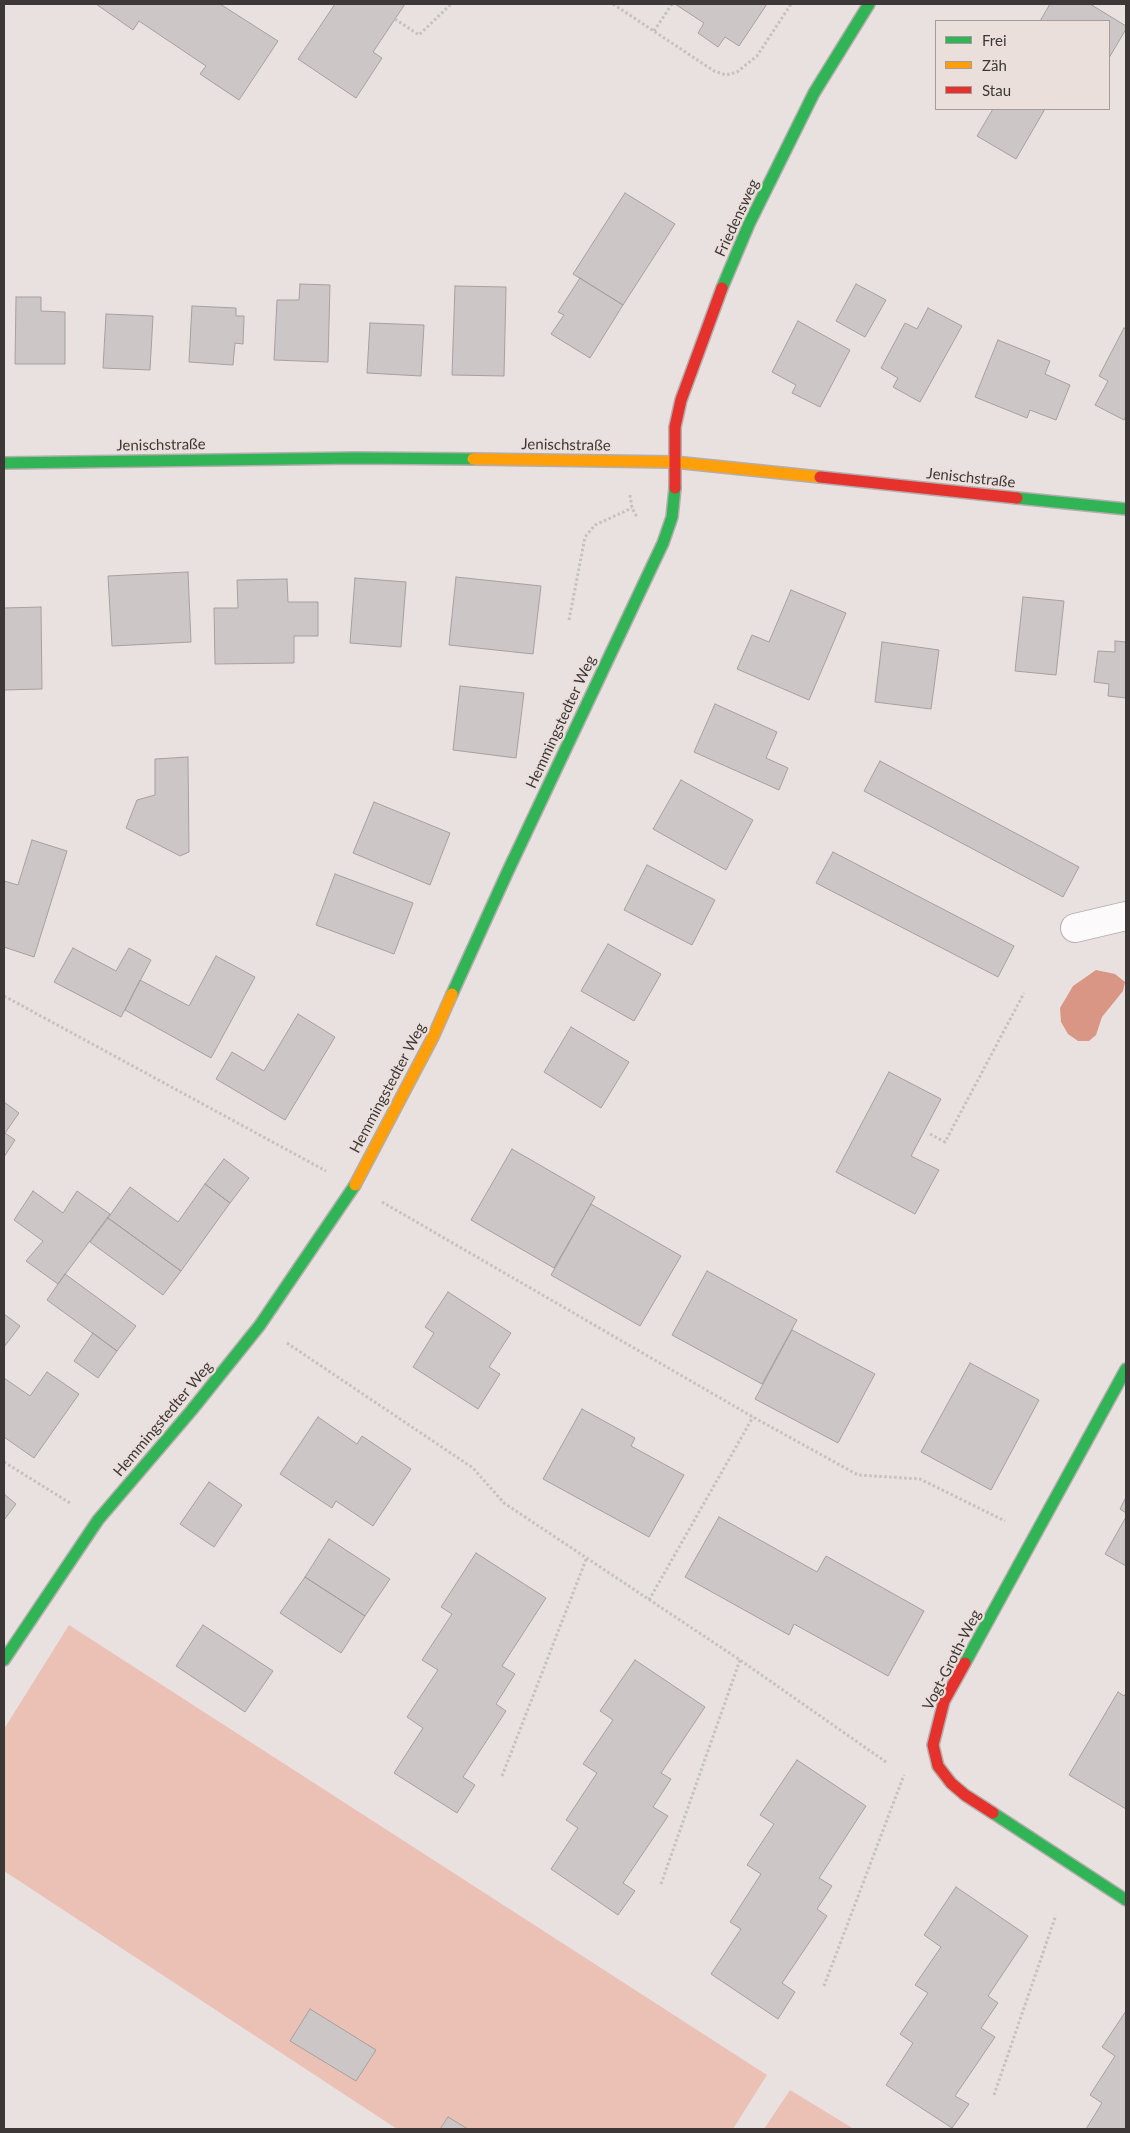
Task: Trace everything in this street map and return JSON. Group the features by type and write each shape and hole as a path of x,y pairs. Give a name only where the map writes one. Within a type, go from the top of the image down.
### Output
{"street":[{"name":"Friedensweg","path":"674,462 675,427 681,400 722,288 749,224 814,93 869,4"},
{"name":"Jenischstraße","path":"4,463 355,458 674,462 1126,509"},
{"name":"Hemmingstedter Weg","path":"4,1660 98,1520 191,1412 260,1325 354,1186 433,1036 506,873 663,543 672,516 675,492 674,462"},
{"path":"1075,928 1126,916"},
{"name":"Vogt-Groth-Weg","path":"1126,1369 944,1701 937,1723 934,1745 938,1766 952,1783 966,1795 1126,1900"}],"path":[{"path":"395,20 419,35 451,4"},
{"path":"613,4 714,72 726,75 737,72 757,56 791,4"},
{"path":"654,31 672,4"},
{"path":"630,491 632,508 638,519"},
{"path":"569,620 584,537 595,525 632,508"},
{"path":"930,1134 945,1142 1024,993"},
{"path":"4,996 354,1186 753,1417 858,1475 920,1479 1006,1522"},
{"path":"260,1325 473,1468 504,1503 740,1660 886,1762"},
{"path":"649,1600 753,1417"},
{"path":"4,1462 98,1520"},
{"path":"502,1776 586,1557"},
{"path":"661,1884 740,1660"},
{"path":"824,1986 904,1775"},
{"path":"994,2094 1056,1915"}],"shaded area":[{"path":"1096,970 1115,974 1125,982 1123,991 1102,1017 1096,1035 1089,1041 1078,1041 1068,1034 1061,1022 1060,1008 1073,986"},
{"path":"69,1625 767,2075 733,2129 397,2129 4,1871 4,1729"},
{"path":"790,2090 854,2129 764,2129"}],"building":[{"path":"96,4 220,4 278,41 239,100 200,74 206,66 139,21 133,30"},
{"path":"335,4 405,4 373,52 382,58 356,98 298,59"},
{"path":"675,4 767,4 739,46 725,37 718,47 698,33 704,23"},
{"path":"1050,4 1090,4 1126,26 1126,29 1110,56 1110,20 1041,20"},
{"path":"992,110 1044,110 1016,159 977,136"},
{"path":"625,193 675,224 623,305 573,274"},
{"path":"580,278 623,305 590,358 551,334 564,315 558,312"},
{"path":"300,284 330,285 328,362 274,360 277,300 299,300"},
{"path":"856,284 886,300 865,337 836,321"},
{"path":"455,286 506,287 504,376 452,375"},
{"path":"16,297 41,297 41,311 65,312 65,364 15,364"},
{"path":"192,306 236,308 236,316 244,316 243,344 235,343 233,365 189,362"},
{"path":"928,308 962,326 920,402 893,387 898,378 881,368 905,323 917,329"},
{"path":"106,314 153,316 150,370 103,368"},
{"path":"798,321 850,350 820,407 792,393 796,385 772,372"},
{"path":"370,323 424,325 421,376 367,373"},
{"path":"1124,328 1126,329 1126,416 1124,420 1095,405 1108,381 1099,376"},
{"path":"998,340 1050,361 1045,374 1070,385 1056,420 1030,410 1027,418 975,397"},
{"path":"188,572 191,642 112,646 108,576"},
{"path":"456,577 541,586 533,654 449,645"},
{"path":"355,578 406,582 401,647 350,643"},
{"path":"287,579 288,602 318,602 318,636 294,636 294,663 215,664 214,608 238,608 237,580"},
{"path":"791,590 846,613 809,700 737,669 752,635 769,642"},
{"path":"1023,597 1064,601 1056,675 1015,671"},
{"path":"41,607 42,689 4,690 4,608"},
{"path":"1115,641 1126,642 1126,698 1108,696 1109,684 1094,682 1098,651 1115,652"},
{"path":"882,642 939,650 931,709 875,702"},
{"path":"460,686 524,693 516,758 453,750"},
{"path":"715,704 777,732 766,758 788,768 779,790 694,752"},
{"path":"188,757 189,852 180,856 126,828 137,800 155,795 155,759"},
{"path":"880,761 1079,867 1063,897 864,791"},
{"path":"681,780 753,820 726,870 653,829"},
{"path":"374,802 450,833 430,885 353,853"},
{"path":"32,840 67,851 34,957 4,947 4,881 18,885"},
{"path":"833,852 1014,946 998,977 816,883"},
{"path":"647,865 715,900 692,945 624,910"},
{"path":"335,874 413,903 394,954 316,925"},
{"path":"608,944 661,974 634,1021 581,991"},
{"path":"73,948 116,971 129,948 151,960 121,1017 54,982"},
{"path":"216,956 255,977 211,1058 125,1010 140,980 189,1006"},
{"path":"298,1014 335,1037 285,1120 216,1079 232,1052 264,1071"},
{"path":"571,1027 629,1062 601,1108 544,1072"},
{"path":"889,1072 941,1099 911,1156 939,1170 915,1214 836,1172"},
{"path":"4,1102 19,1113 5,1133 15,1140 4,1157"},
{"path":"512,1149 595,1197 554,1268 471,1220"},
{"path":"224,1159 249,1178 230,1203 205,1184"},
{"path":"205,1184 230,1203 181,1271 108,1218 130,1187 178,1222"},
{"path":"33,1191 63,1213 77,1191 110,1214 58,1284 26,1261 43,1241 14,1220"},
{"path":"591,1204 681,1256 640,1326 551,1275"},
{"path":"108,1218 181,1271 163,1295 90,1242"},
{"path":"707,1271 797,1320 762,1384 672,1335"},
{"path":"65,1274 136,1326 117,1351 47,1300"},
{"path":"448,1292 511,1333 489,1367 500,1374 478,1409 413,1367 434,1333 425,1327"},
{"path":"4,1314 20,1326 4,1347"},
{"path":"792,1330 875,1374 838,1443 755,1399"},
{"path":"93,1333 117,1351 98,1378 74,1361"},
{"path":"970,1363 1039,1400 991,1490 921,1452"},
{"path":"47,1372 79,1394 34,1458 4,1437 4,1378 30,1396"},
{"path":"582,1409 635,1438 631,1446 684,1475 649,1537 543,1479"},
{"path":"318,1417 357,1444 362,1436 411,1469 373,1526 336,1501 332,1508 280,1474"},
{"path":"209,1482 242,1505 214,1547 180,1524"},
{"path":"4,1494 16,1504 4,1520"},
{"path":"1126,1497 1126,1513 1120,1509"},
{"path":"719,1517 817,1572 826,1556 924,1611 888,1676 794,1624 789,1635 685,1577"},
{"path":"1126,1517 1126,1566 1105,1554"},
{"path":"329,1539 390,1579 365,1616 305,1577"},
{"path":"476,1553 546,1598 502,1666 515,1674 496,1704 506,1711 463,1777 475,1785 457,1813 394,1773 423,1728 407,1717 438,1670 422,1660 452,1614 441,1607"},
{"path":"305,1577 365,1616 341,1653 280,1613"},
{"path":"203,1625 273,1671 245,1712 176,1666"},
{"path":"635,1660 705,1707 661,1773 671,1779 653,1807 668,1816 623,1883 635,1891 618,1915 551,1869 578,1828 566,1820 597,1773 583,1764 613,1720 600,1711"},
{"path":"1118,1692 1124,1696 1126,1693 1126,1809 1069,1775"},
{"path":"797,1760 866,1806 819,1878 832,1886 817,1909 827,1916 782,1983 795,1992 778,2019 711,1974 741,1929 730,1922 761,1874 747,1865 774,1824 760,1815"},
{"path":"956,1887 1028,1936 988,1996 998,2003 981,2028 995,2037 955,2096 969,2104 952,2128 886,2085 913,2043 900,2034 928,1993 915,1985 941,1947 924,1935"},
{"path":"310,2009 376,2050 356,2081 290,2041"},
{"path":"1126,2011 1126,2129 1086,2129 1102,2103 1090,2095 1115,2056 1102,2047"},
{"path":"448,2117 468,2129 440,2129"}],"traffic: fast":[{"path":"722,288 749,224 814,93 869,4"},
{"path":"4,463 355,458 473,459"},
{"path":"452,994 663,543 672,517 675,488"},
{"path":"1017,498 1126,509"},
{"path":"4,1660 98,1520 191,1411 260,1325 355,1185"},
{"path":"965,1663 1126,1369"},
{"path":"993,1813 1126,1900"}],"traffic: slow":[{"path":"473,459 674,462 820,477"},
{"path":"355,1185 433,1037 452,994"}],"traffic: jam":[{"path":"675,488 675,427 681,400 722,288"},
{"path":"820,477 1017,498"},
{"path":"965,1663 944,1701 933,1745 938,1766 951,1783 965,1795 993,1813"}]}
